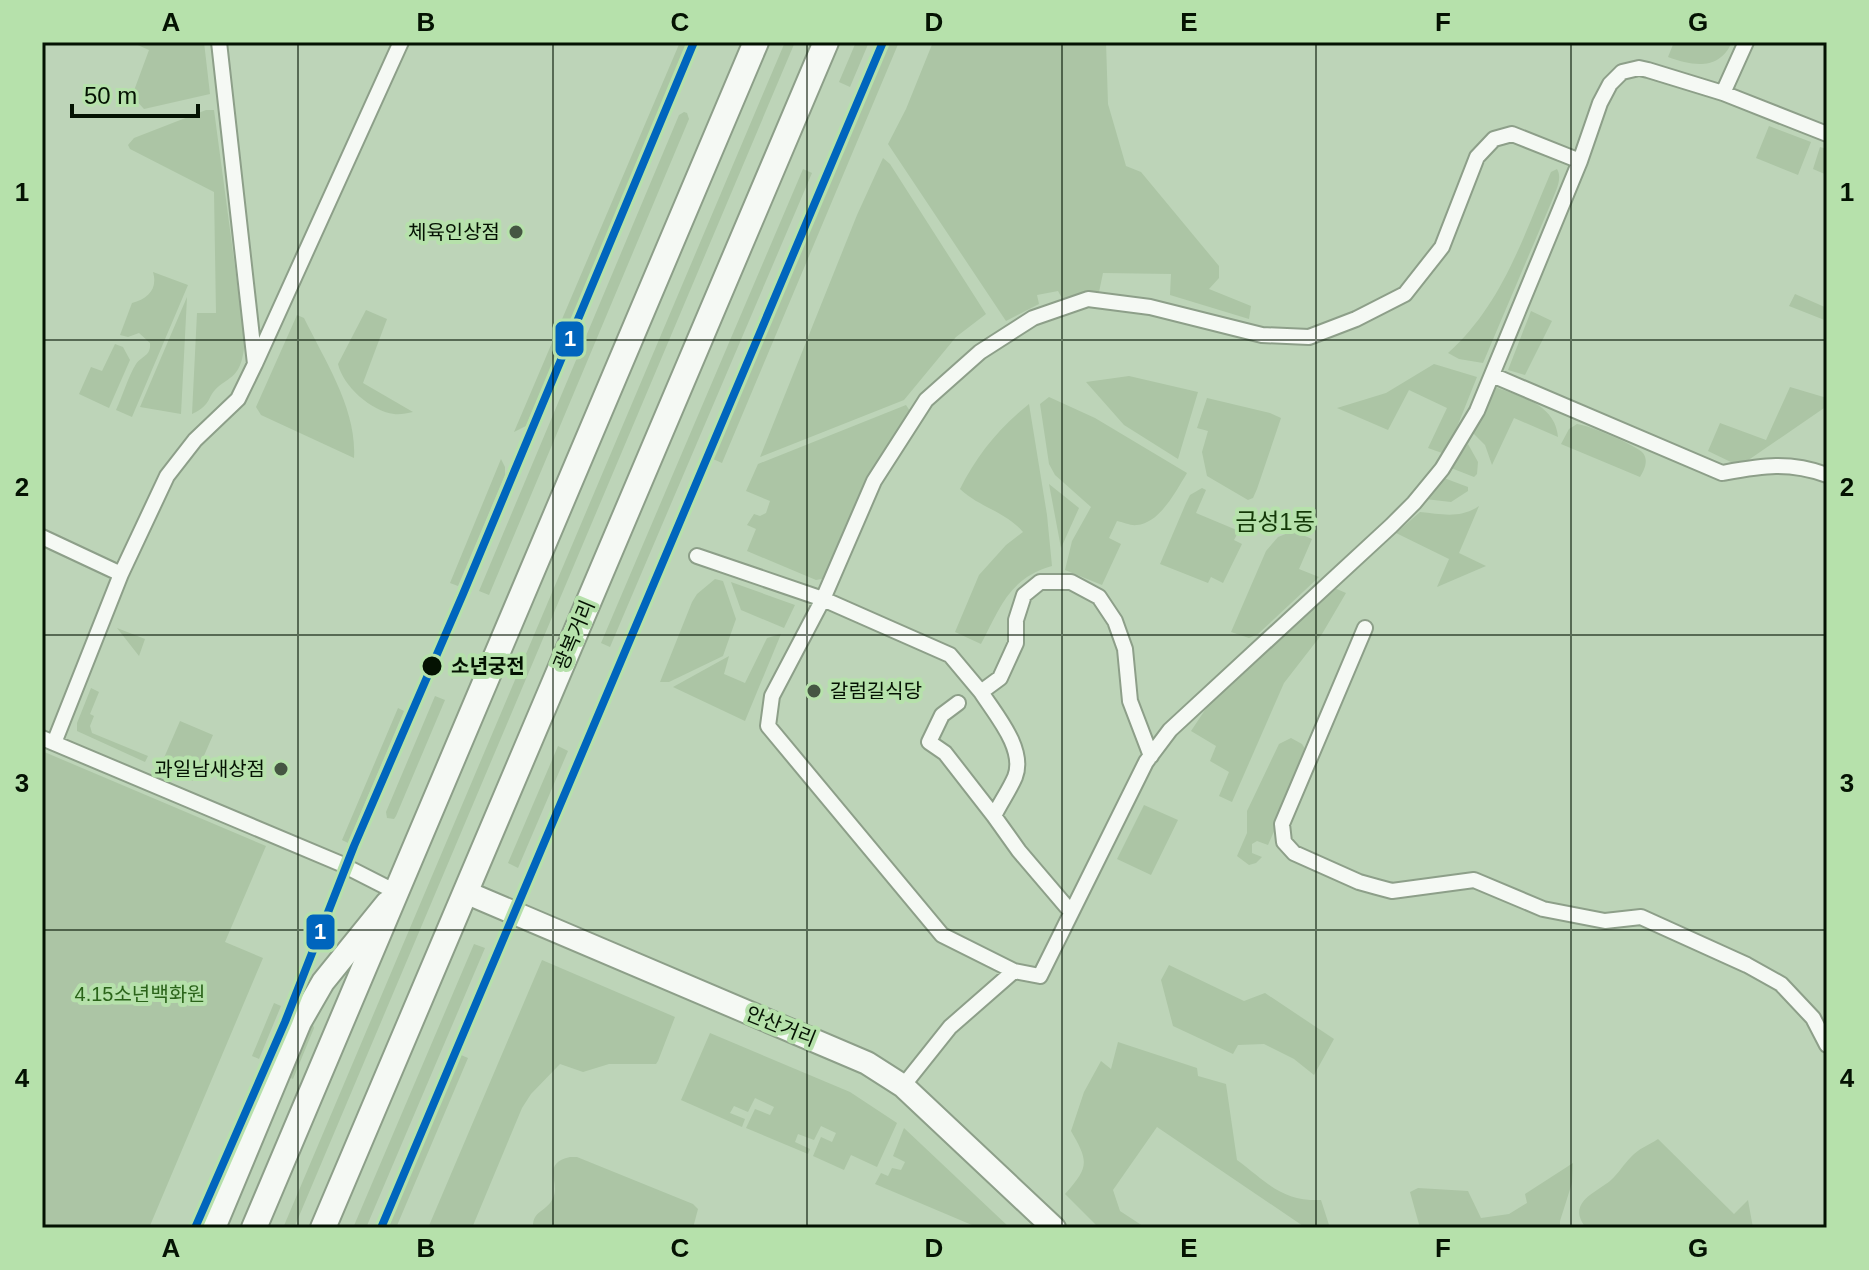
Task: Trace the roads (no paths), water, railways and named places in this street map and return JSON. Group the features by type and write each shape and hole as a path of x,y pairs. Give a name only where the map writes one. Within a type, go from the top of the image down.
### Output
{"highway":[{"path":"254,1228 756,42"},
{"name":"광복거리","path":"323,1228 826,42"}],"main road":[{"path":"214,1228 300,1022 323,982 396,892"},
{"name":"안산거리","path":"465,892 867,1063 903,1086 1054,1228"}],"street":[{"path":"219,42 255,364"},
{"path":"396,892 339,863 48,740 167,476 195,440 238,399 401,42"},
{"path":"1723,93 1746,42"},
{"path":"1580,161 1512,134 1494,139 1477,157 1442,247 1405,294 1356,319 1309,337 1262,335 1150,307 1088,299 1033,318 980,352 926,400 874,481 823,599 772,696 768,726 942,935 1014,971 1040,976 1151,756 1170,730 1414,503 1442,469 1477,411 1580,161 1600,103 1610,84 1622,72 1639,68 1648,70 1723,93 1827,134"},
{"path":"1492,375 1722,473 1802,466 1827,475"},
{"path":"42,537 121,574"},
{"path":"697,556 823,599 950,655 981,692 1010,740 1017,758 1016,776 994,816"},
{"path":"981,692 1000,678 1016,643 1016,620 1024,595 1040,582 1071,582 1099,597 1115,621 1125,649 1130,701 1151,756"},
{"path":"1365,628 1282,824 1284,842 1294,853 1359,882 1392,891 1474,880 1543,909 1605,921 1641,917 1747,965 1781,984 1813,1018 1827,1045"},
{"path":"958,703 942,715 929,742 945,753 1019,851 1071,912"},
{"path":"903,1086 950,1027 1014,971"}],"place":[{"name":"체육인상점","path":"516,232"},
{"name":"소년궁전","path":"432,666"},
{"name":"갈럼길식당","path":"814,691"},
{"name":"과일남새상점","path":"281,769"}],"district":[{"name":"금성1동","path":"1275,522"}],"park label":[{"name":"4.15소년백화원","path":"140,994"}]}
